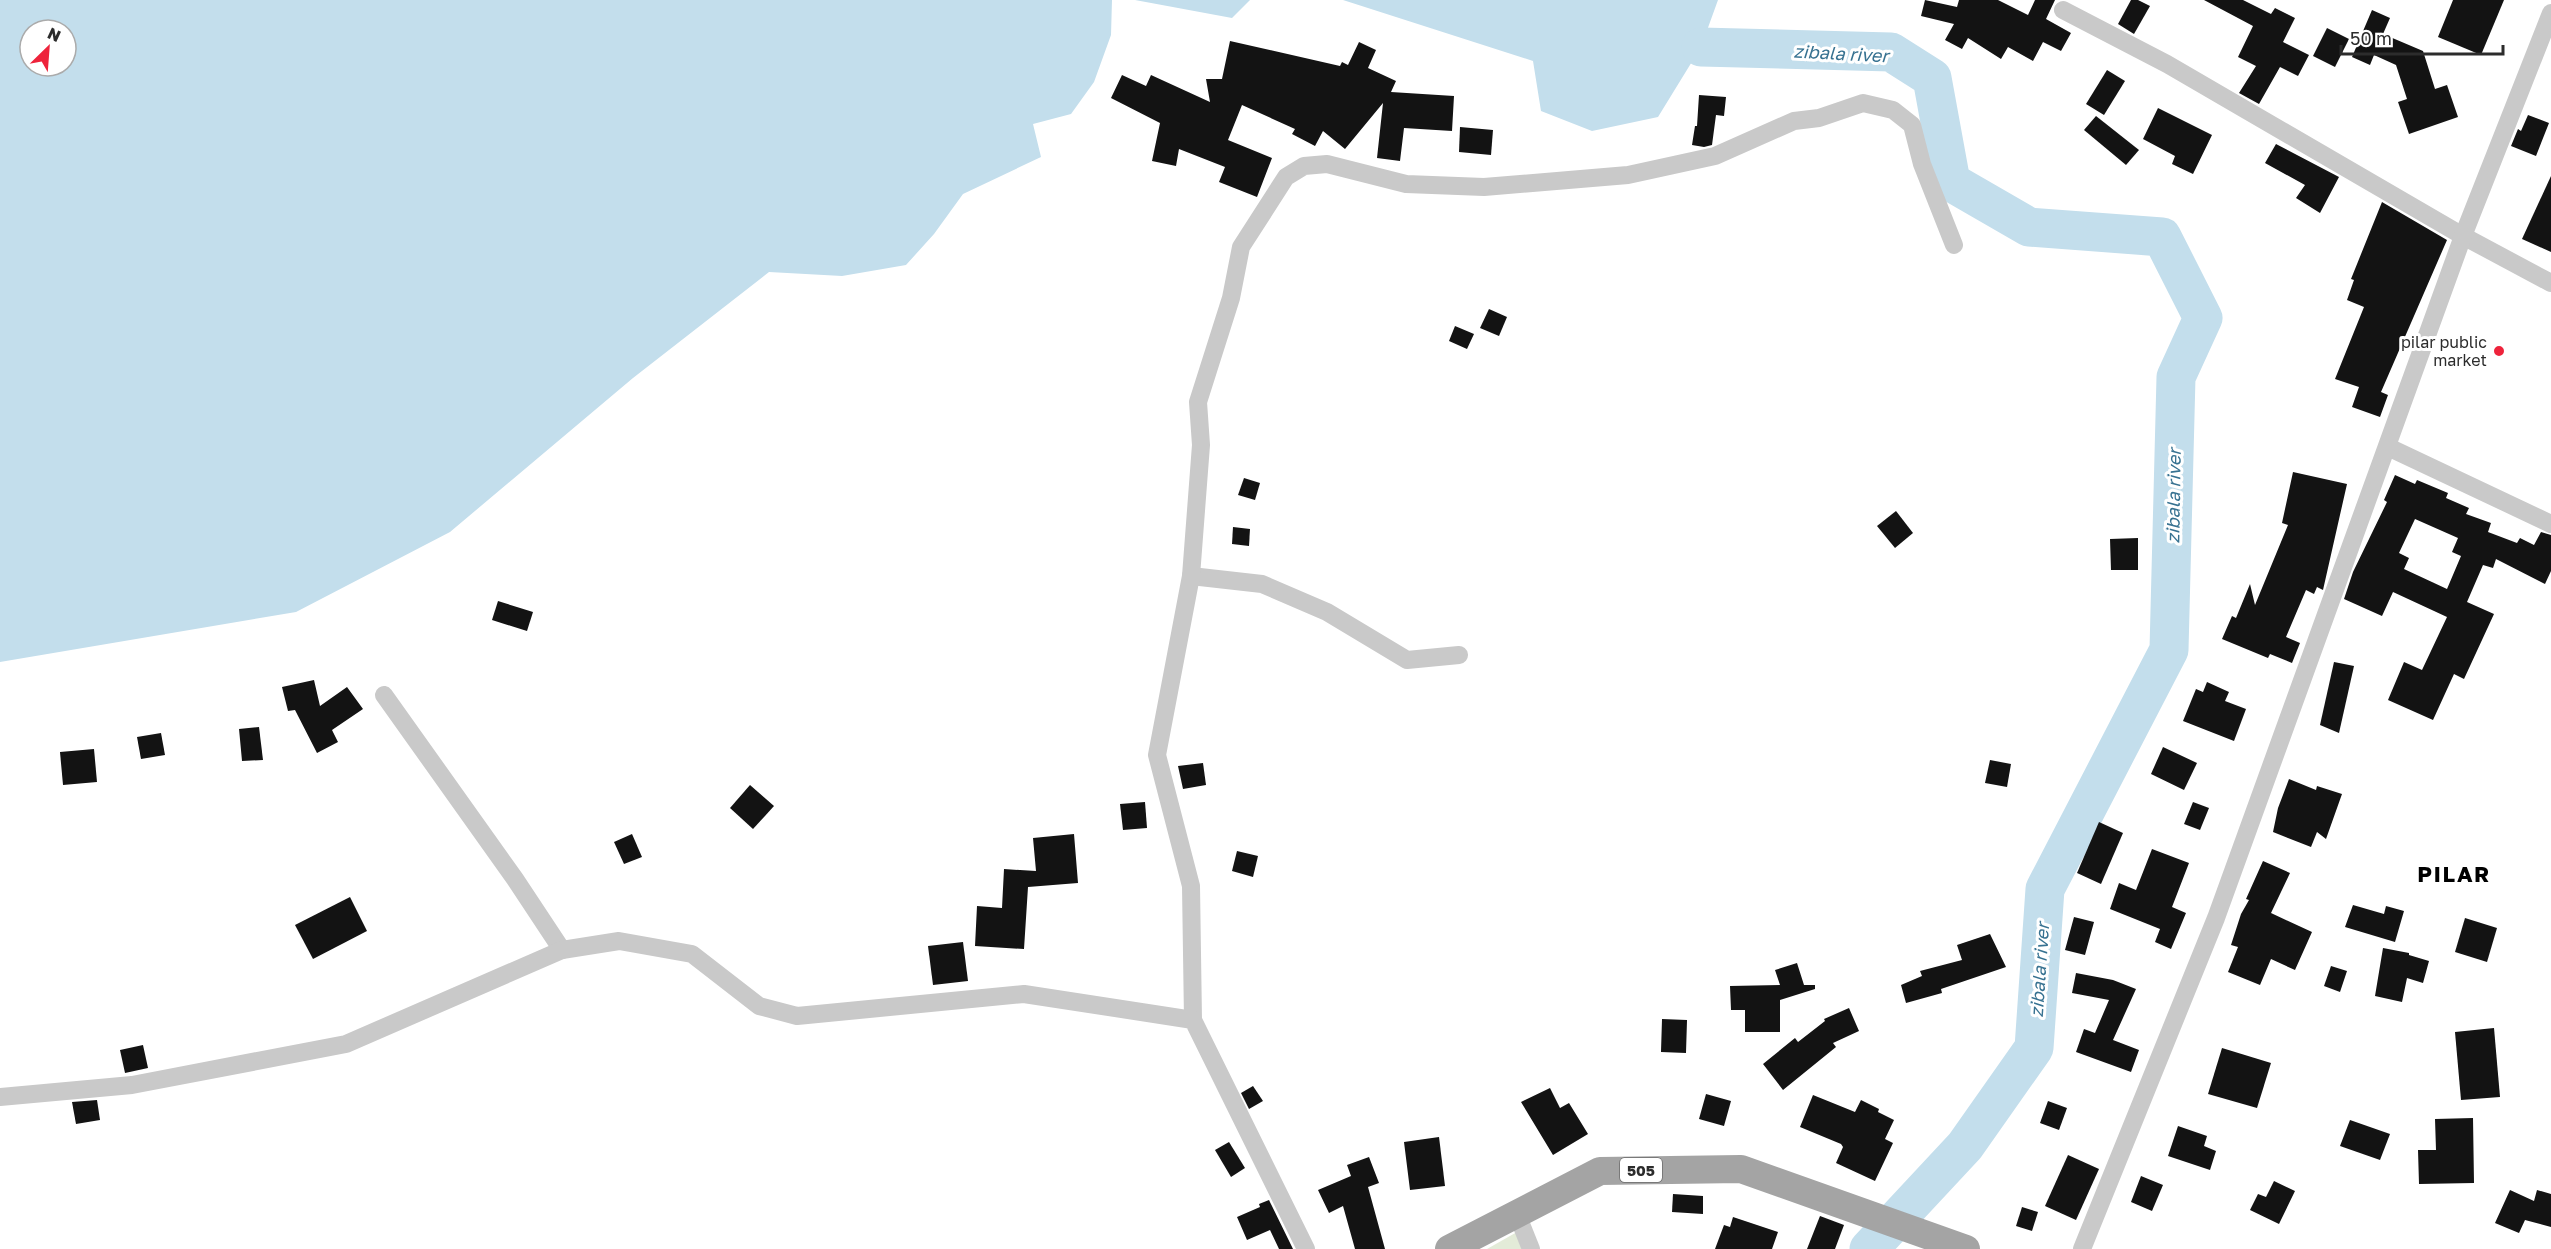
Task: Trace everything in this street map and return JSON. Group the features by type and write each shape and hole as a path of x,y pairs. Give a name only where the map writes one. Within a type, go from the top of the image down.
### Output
{"main road":[{"name":"505","path":"1449,1249 1600,1171 1741,1169 1956,1245"}],"street":[{"path":"2063,10 2167,64 2463,236 2551,283"},
{"path":"2082,1249 2217,918 2463,236 2551,13"},
{"path":"1306,1249 1193,1020 1191,886 1157,755 1191,576 1201,445 1198,402 1231,298 1241,247 1286,177 1304,166 1327,164 1406,184 1484,187 1628,175 1715,156 1794,121 1819,118 1863,103 1893,110 1912,125 1922,164 1954,245"},
{"path":"2388,447 2551,524"},
{"path":"1191,576 1262,585 1327,612 1407,660 1459,655"},
{"path":"384,695 515,879 562,950"},
{"path":"0,1097 132,1085 346,1044 562,950 619,941 692,954 759,1006 797,1017 1024,994 1193,1020"},
{"path":"1517,1214 1531,1249"}],"green space":[{"path":"1517,1232 1523,1249 1487,1249"}],"water":[{"path":"0,0 1112,0 1111,35 1094,82 1071,114 1033,124 1041,157 963,194 934,234 906,265 842,276 769,272 633,378 450,532 296,612 0,662"},
{"path":"1135,0 1250,0 1232,18"},
{"path":"1343,0 1718,0 1701,47 1658,117 1592,131 1541,111 1533,61"}],"building":[{"path":"1925,0 1957,7 1959,0 1998,0 2028,15 2035,0 2055,0 2046,19 2071,33 2061,51 2043,42 2033,61 2008,47 2001,59 1968,38 1962,49 1945,40 1954,24 1921,16"},
{"path":"2131,0 2138,0 2150,6 2134,34 2118,24"},
{"path":"2204,0 2243,0 2271,14 2275,8 2295,18 2283,42 2309,55 2298,76 2280,67 2259,104 2239,93 2256,66 2238,57 2253,26"},
{"path":"2453,0 2504,0 2481,55 2438,37"},
{"path":"2372,10 2390,18 2383,34 2423,51 2435,89 2447,85 2458,117 2409,134 2398,102 2407,99 2396,65 2374,55 2370,65 2352,57"},
{"path":"2327,28 2349,39 2335,67 2313,56"},
{"path":"1230,41 1340,66 1342,62 1348,65 1359,42 1376,50 1368,68 1396,81 1391,92 1454,96 1452,131 1404,128 1400,161 1377,158 1383,103 1345,149 1323,131 1315,146 1292,134 1295,129 1242,105 1228,140 1272,158 1257,197 1219,182 1225,167 1179,149 1176,166 1152,161 1160,123 1111,98 1122,75 1146,86 1151,75 1210,102 1206,79 1222,79"},
{"path":"2107,70 2125,81 2104,115 2086,104"},
{"path":"1699,95 1726,97 1724,116 1716,115 1712,145 1704,147 1692,145 1695,126 1697,126"},
{"path":"2158,108 2212,135 2193,174 2172,164 2175,156 2143,139"},
{"path":"2528,115 2549,123 2536,156 2511,146 2518,129 2521,131"},
{"path":"2096,116 2139,150 2126,165 2084,130"},
{"path":"1460,127 1493,130 1491,155 1459,152"},
{"path":"2276,144 2339,177 2320,213 2296,198 2305,185 2265,163"},
{"path":"2551,176 2551,252 2522,239"},
{"path":"2382,202 2447,240 2381,392 2388,395 2380,417 2352,407 2359,387 2335,379 2364,307 2347,300 2354,280 2351,279"},
{"path":"1489,309 1507,317 1499,336 1480,328"},
{"path":"1455,326 1474,334 1467,349 1449,341"},
{"path":"2293,472 2347,484 2323,590 2317,587 2314,594 2306,590 2286,637 2300,643 2292,663 2270,654 2268,658 2222,639 2232,616 2236,618 2250,584 2255,605 2288,525 2282,523"},
{"path":"2395,475 2415,484 2417,480 2448,493 2446,498 2469,508 2466,514 2491,523 2488,532 2517,543 2520,538 2534,545 2541,532 2551,535 2551,571 2545,584 2496,559 2493,568 2483,565 2467,602 2494,614 2464,679 2454,674 2433,720 2388,700 2404,662 2422,670 2447,617 2393,592 2382,616 2344,599 2353,572 2387,502 2384,500","holes":["2415,519 2458,538 2452,552 2461,556 2447,589 2404,569 2409,558 2399,553"]},
{"path":"1244,478 1260,483 1255,500 1238,495"},
{"path":"1896,511 1913,533 1895,548 1877,526"},
{"path":"1233,527 1250,529 1249,546 1232,544"},
{"path":"2138,538 2138,570 2111,570 2110,539"},
{"path":"498,601 533,612 527,631 492,620"},
{"path":"2334,662 2354,666 2339,733 2320,725"},
{"path":"314,680 320,706 347,687 363,709 332,730 338,742 317,753 295,710 288,711 282,687"},
{"path":"2207,682 2229,692 2225,701 2246,709 2234,741 2183,721 2196,689 2203,692"},
{"path":"259,727 263,760 242,761 239,729"},
{"path":"161,733 165,755 141,759 137,737"},
{"path":"2163,747 2197,763 2184,790 2151,774"},
{"path":"94,749 97,782 63,785 60,752"},
{"path":"1990,760 2011,764 2007,787 1985,783"},
{"path":"1203,763 1206,785 1183,789 1178,766"},
{"path":"2289,779 2316,790 2317,786 2342,794 2326,839 2317,832 2311,847 2273,832 2278,808"},
{"path":"750,785 774,806 753,829 730,808"},
{"path":"1145,802 1147,828 1123,830 1120,804"},
{"path":"2193,802 2209,808 2200,830 2184,824"},
{"path":"2099,822 2123,833 2101,884 2077,873"},
{"path":"632,834 642,857 624,864 614,842"},
{"path":"1074,834 1078,883 1028,887 1024,949 975,946 977,906 1002,908 1004,869 1036,871 1033,838"},
{"path":"2152,849 2189,863 2172,907 2186,913 2171,949 2155,942 2160,929 2110,909 2119,883 2136,890"},
{"path":"1237,851 1258,856 1253,877 1232,871"},
{"path":"2263,861 2290,873 2271,913 2312,932 2295,970 2271,959 2260,985 2228,972 2238,947 2231,945 2241,914 2249,900 2246,899"},
{"path":"350,897 367,931 313,959 295,925"},
{"path":"2353,905 2384,914 2386,906 2404,911 2395,942 2345,927"},
{"path":"2074,917 2094,922 2085,955 2065,950"},
{"path":"2465,918 2497,928 2487,962 2455,952"},
{"path":"1990,934 2006,967 1941,989 1942,993 1906,1003 1901,985 1922,976 1920,971 1962,960 1957,945"},
{"path":"963,942 968,981 933,985 928,946"},
{"path":"2383,948 2409,953 2409,955 2429,961 2423,983 2407,978 2402,1002 2375,996"},
{"path":"1797,963 1804,985 1815,985 1815,989 1780,1000 1780,1032 1745,1032 1745,1010 1731,1010 1730,986 1780,985 1775,970"},
{"path":"2331,966 2347,971 2340,992 2324,986"},
{"path":"2076,973 2113,980 2136,989 2113,1040 2139,1050 2131,1072 2076,1052 2084,1029 2095,1033 2109,1000 2072,993"},
{"path":"1849,1008 1859,1031 1833,1043 1836,1047 1783,1090 1763,1064 1795,1038 1798,1042 1825,1021 1824,1019"},
{"path":"1662,1019 1687,1020 1686,1053 1661,1052"},
{"path":"2494,1028 2500,1097 2461,1100 2455,1032"},
{"path":"143,1045 148,1068 125,1073 120,1050"},
{"path":"2222,1048 2271,1063 2257,1108 2208,1094"},
{"path":"1253,1086 1263,1101 1249,1109 1241,1093"},
{"path":"1550,1088 1560,1108 1569,1103 1588,1134 1553,1155 1521,1102"},
{"path":"1706,1094 1731,1101 1724,1126 1699,1119"},
{"path":"1813,1095 1855,1112 1861,1100 1894,1120 1885,1139 1893,1143 1875,1181 1836,1163 1843,1147 1841,1144 1800,1127"},
{"path":"97,1100 100,1120 76,1124 72,1102"},
{"path":"2048,1101 2067,1108 2059,1130 2040,1123"},
{"path":"2473,1118 2474,1183 2419,1184 2418,1150 2436,1150 2435,1119"},
{"path":"2350,1120 2390,1134 2380,1160 2340,1146"},
{"path":"2178,1126 2207,1136 2204,1146 2216,1151 2210,1170 2168,1156"},
{"path":"1439,1137 1445,1186 1410,1190 1404,1142"},
{"path":"1229,1142 1245,1168 1231,1177 1215,1150"},
{"path":"2068,1155 2099,1169 2076,1220 2045,1206"},
{"path":"1369,1157 1379,1183 1368,1187 1385,1249 1355,1249 1343,1206 1329,1213 1318,1190 1351,1176 1347,1165"},
{"path":"2141,1176 2163,1185 2152,1211 2131,1202"},
{"path":"2274,1181 2295,1191 2279,1224 2250,1210 2258,1194 2266,1197"},
{"path":"2510,1190 2534,1201 2537,1190 2551,1194 2551,1227 2525,1220 2519,1233 2495,1223"},
{"path":"1673,1194 1703,1196 1703,1214 1672,1212"},
{"path":"1269,1200 1293,1249 1279,1249 1270,1230 1247,1240 1237,1217 1260,1207 1259,1204"},
{"path":"2022,1207 2038,1212 2032,1231 2016,1226"},
{"path":"1820,1216 1844,1225 1835,1249 1807,1249"},
{"path":"1733,1217 1778,1232 1772,1249 1715,1249 1724,1225 1730,1227"}],"waterway":[{"name":"zibala river","path":"1701,47 1891,52 1932,78 1951,182 2029,227 2162,237 2203,318 2176,377 2169,650 2045,889 2034,1048 1965,1146 1869,1249"}],"place":[{"name":"pilar public market","path":"2499,351"}],"district":[{"name":"PILAR","path":"2454,873"}]}
